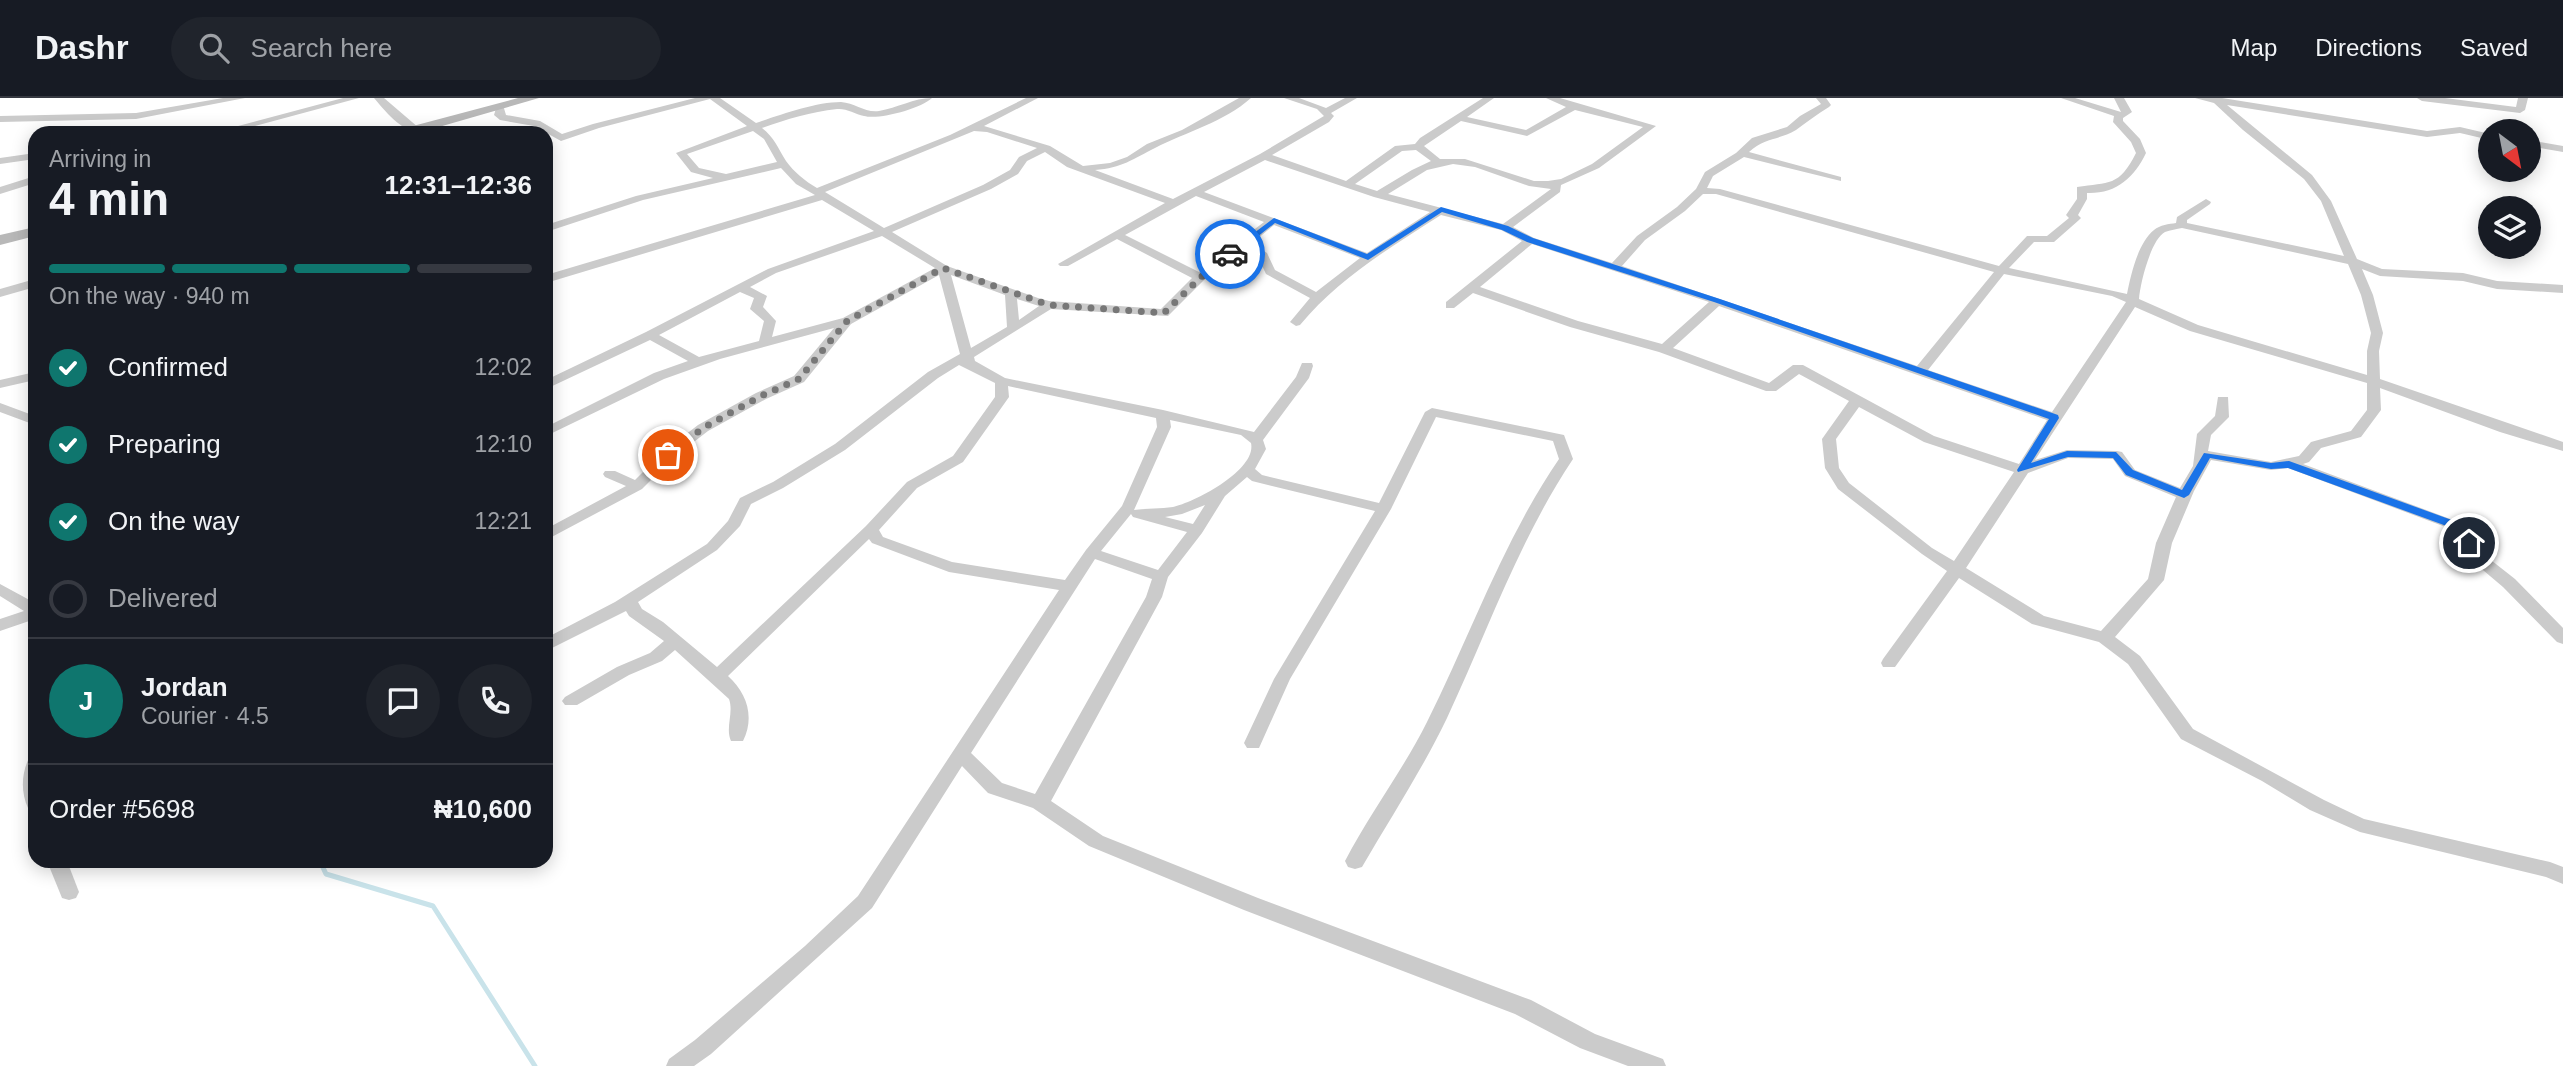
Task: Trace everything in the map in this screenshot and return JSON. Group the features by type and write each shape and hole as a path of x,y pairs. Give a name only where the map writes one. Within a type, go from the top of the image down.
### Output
{"main road":[{"path":"428,126 533,98"},
{"path":"0,240 28,233"}],"street":[{"path":"0,119 137,121 240,98"},
{"path":"244,126 354,98"},
{"path":"379,98 405,126"},
{"path":"553,133 561,138 596,126 706,98"},
{"path":"714,98 768,137 794,178 943,268 1049,305 1164,313 1200,278 1274,220"},
{"path":"726,178 695,170 681,153 792,114 831,106 849,106 867,114 877,114 918,104 927,98"},
{"path":"553,277 821,194 972,128 1033,98"},
{"path":"1080,169 1111,166 1131,159 1151,146 1186,132 1246,98"},
{"path":"1289,98 1327,111 1352,98"},
{"path":"1418,147 1424,140 1489,98"},
{"path":"1378,195 1403,179 1437,163 1477,163 1534,184 1556,182 1586,173 1651,126 1574,107 1551,98"},
{"path":"1615,267 1641,238 1681,209 1700,191 1709,174 1756,140 1791,130 1803,118 1826,105 1821,98"},
{"path":"2066,98 2119,115 2127,112 2119,98"},
{"path":"2200,98 2427,134 2460,130 2478,134"},
{"path":"2423,98 2520,110 2523,98"},
{"path":"2184,495 2207,455 2271,466 2289,464 2304,459 2316,445 2356,434 2374,410 2373,351 2377,333 2367,295 2326,201 2308,177 2217,100"},
{"path":"500,107 499,115 503,118 542,126"},
{"path":"1459,118 1527,133 1574,107"},
{"path":"1065,264 1326,120 1329,116 1327,111"},
{"path":"1919,372 2003,272 2016,252 2031,238 2050,240 2075,218 2072,215 2082,199 2081,189 2095,191 2113,186 2135,169 2141,153 2136,141 2118,122 2119,115"},
{"path":"972,128 988,129 1046,148 1080,169 1174,203"},
{"path":"2541,146 2563,149"},
{"path":"1348,184 1399,148 1418,147 1435,158 1437,163"},
{"path":"553,382 650,335 772,271 883,232 987,187 1014,172 1023,159 1046,148"},
{"path":"1741,153 1837,179"},
{"path":"1264,156 1378,195 1441,209 1505,228 1530,240 1717,300 2054,418"},
{"path":"0,161 28,157"},
{"path":"553,227 640,198 783,164"},
{"path":"0,191 28,181"},
{"path":"1505,228 1556,190 1556,182"},
{"path":"1700,191 1716,191 2003,272 2099,289 2194,328 2374,381 2505,429 2563,447"},
{"path":"1195,192 1368,257"},
{"path":"2182,225 2182,219 2206,202"},
{"path":"1296,321 1317,297 1368,257 1441,209"},
{"path":"1889,663 1982,534 2054,418 2133,301 2132,290 2152,239 2159,231 2182,225 2351,261 2380,272 2463,278 2497,285 2563,289"},
{"path":"1119,236 1200,278"},
{"path":"1450,305 1530,240"},
{"path":"1245,243 1264,255 1270,272 1317,297"},
{"path":"553,429 659,376 698,362 847,321 943,268"},
{"path":"943,268 965,360 1001,380 1169,420 1245,432 1260,444 1259,451 1247,470 1219,493 1177,511 1133,511"},
{"path":"0,293 28,285"},
{"path":"740,287 761,296 756,309 763,312 770,321 764,344"},
{"path":"1471,288 1574,324 1664,349 1771,388 1798,368 1928,439 2022,470 2067,454 2116,455 2130,472 2184,495"},
{"path":"1011,292 1013,329"},
{"path":"1664,349 1717,300"},
{"path":"553,641 621,606 712,547 735,523 745,500 778,485 840,447 906,394 965,360 1049,305"},
{"path":"553,531 637,486 668,455 703,428 761,396 799,379 847,321"},
{"path":"650,335 698,362"},
{"path":"1257,439 1302,378 1307,366"},
{"path":"0,384 28,378"},
{"path":"716,677 734,663 872,528 912,485 958,459 1002,397 1001,380"},
{"path":"1857,400 1829,439 1832,468 1843,486 1955,569 2038,620 2105,638 2134,660 2187,734 2269,776 2317,805 2360,825 2550,870 2563,876"},
{"path":"2105,638 2156,580 2164,543 2202,459 2200,456 2204,434 2222,417 2223,400"},
{"path":"0,407 28,418"},
{"path":"1253,743 1282,679 1384,509 1432,412 1559,438 1566,459 1548,484 1488,603 1435,723 1355,861"},
{"path":"677,1066 792,970 865,902 1091,553 1133,511 1169,420"},
{"path":"2289,464 2456,526 2482,561 2509,583 2563,638"},
{"path":"1247,470 1257,478 1384,509"},
{"path":"610,474 637,486"},
{"path":"1040,803 1154,597 1161,576 1197,530 1219,493"},
{"path":"1133,511 1197,530"},
{"path":"872,528 877,540 949,567 1070,586"},
{"path":"1091,553 1161,576"},
{"path":"0,589 28,607"},
{"path":"621,606 632,605 635,612 657,626 737,697 740,706 737,736"},
{"path":"0,625 28,614"},
{"path":"572,701 624,671 656,657 673,642"},
{"path":"962,755 995,788 1040,803 1096,841 1264,909 1523,1007 1588,1041 1655,1066"},
{"path":"60,868 69,892"}],"waterway":[{"path":"323,868 326,874 433,906 535,1066"}],"way so far":[{"path":"668,455 703,428 761,396 799,379 847,321 943,268 1049,305 1164,313 1200,278 1230,254"}],"route":[{"path":"1230,254 1274,220 1368,257 1441,209 1717,300 2054,418 2022,470 2067,454 2116,455 2130,472 2184,495 2207,455 2271,466 2289,464 2456,526 2469,543"}]}
